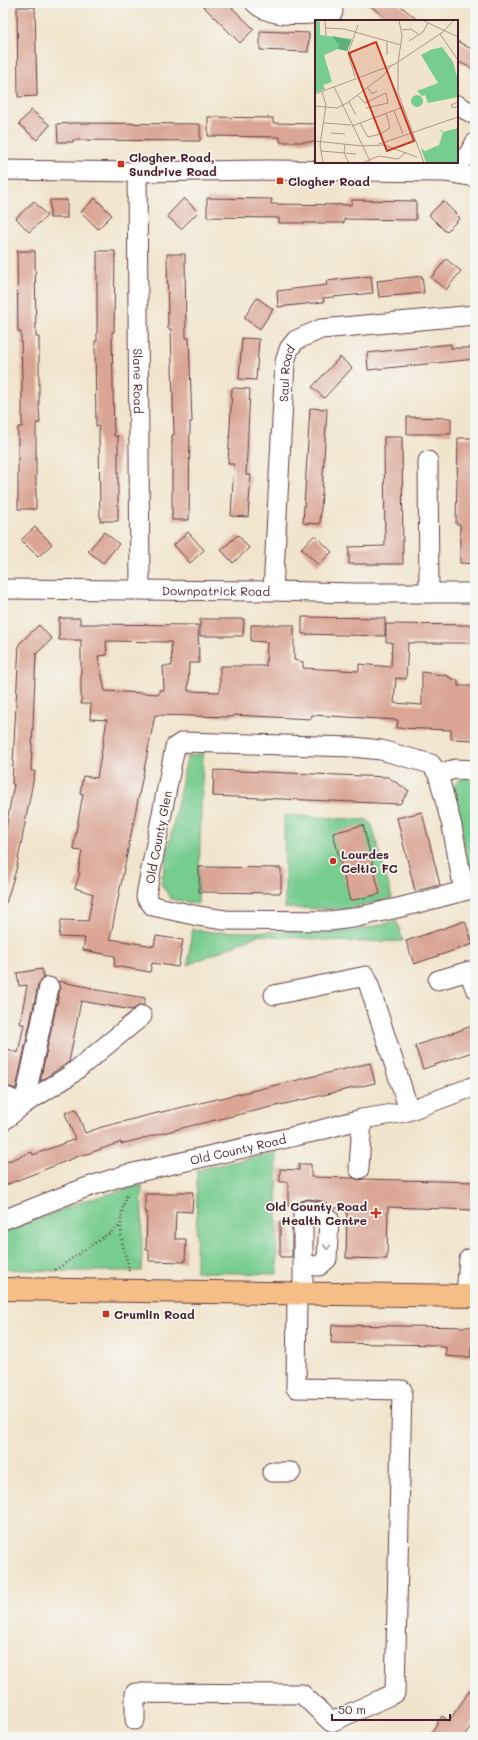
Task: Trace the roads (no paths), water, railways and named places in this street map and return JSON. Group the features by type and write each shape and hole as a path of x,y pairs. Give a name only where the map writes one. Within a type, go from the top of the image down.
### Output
{"main road":[{"path":"3,1289 471,1296"}],"street":[{"path":"255,3 261,9 289,15 333,12"},
{"path":"458,106 475,115"},
{"path":"459,166 468,156 475,144"},
{"path":"3,170 137,172 459,166 475,176"},
{"name":"Slane Road","path":"137,172 140,590"},
{"name":"Saul Road","path":"273,591 285,362 290,349 296,340 321,329 475,314"},
{"path":"428,461 429,593"},
{"name":"Downpatrick Road","path":"3,589 475,593"},
{"name":"Old County Glen","path":"182,742 353,747 381,750 431,764 438,774 469,890 353,918 329,920 225,920 159,909 153,906 146,897 175,747 182,742"},
{"path":"438,774 455,769 475,770"},
{"path":"438,980 469,971 475,988"},
{"path":"274,995 366,976 409,1110"},
{"path":"24,1104 49,987"},
{"path":"3,1121 24,1104 69,1076 142,1016"},
{"name":"Old County Road","path":"3,1220 82,1189 125,1175 313,1132 362,1119 409,1110 475,1086"},
{"path":"3,1096 24,1104"},
{"path":"359,1169 362,1119"},
{"path":"471,1296 469,1259 475,1259"},
{"path":"135,1720 135,1693 302,1694 331,1722 395,1693 402,1390 296,1388 300,1294 304,1265"},
{"path":"272,1472 291,1472"}],"place":[{"name":"Clogher Road, Sundrive Road","path":"121,164"},
{"name":"Clogher Road","path":"280,181"},
{"name":"Lourdes Celtic FC","path":"333,861"},
{"name":"Old County Road Health Centre","path":"376,1213"},
{"name":"Crumlin Road","path":"106,1314"}]}
